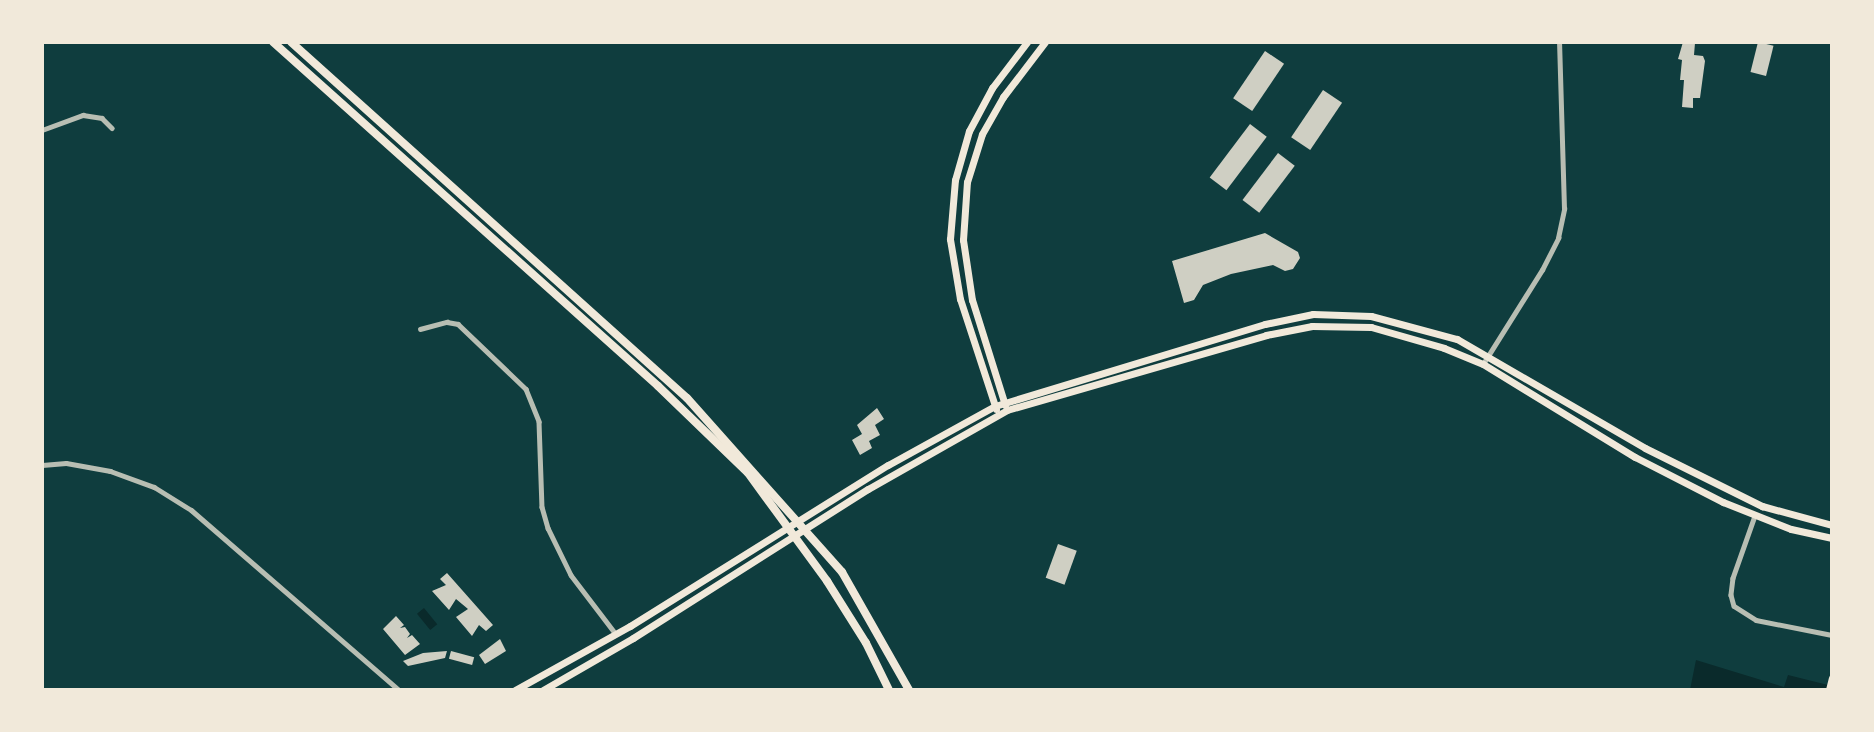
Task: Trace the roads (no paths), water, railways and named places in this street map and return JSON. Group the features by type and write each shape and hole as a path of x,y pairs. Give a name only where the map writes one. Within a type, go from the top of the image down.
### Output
{"highway":[{"path":"273,42 657,386 748,473 827,581 866,643 889,690"},
{"path":"291,42 687,398 842,572 909,690"}],"main road":[{"path":"998,414 960,299 950,239 955,180 969,131 992,88 1027,42"},
{"path":"1006,406 972,300 963,240 967,182 982,135 1003,97 1045,42"},
{"path":"543,690 633,638 868,489 998,414 1006,406 1265,324 1312,314 1371,316 1457,339 1489,354 1645,448 1762,506 1832,525"},
{"path":"514,690 616,634 888,465 995,406 1006,406 1266,335 1312,326 1371,327 1444,348 1482,364 1635,457 1755,516 1832,538"},
{"path":"1829,690 1832,678"}],"street":[{"path":"1482,364 1558,238 1564,209 1559,42"},
{"path":"42,130 83,115 102,118 112,128"},
{"path":"420,329 447,322 458,324 526,389 539,422 542,507 548,528 571,576 616,634"},
{"path":"42,465 66,463 110,471 154,487 190,510 399,690"},
{"path":"1755,516 1733,578 1731,595 1734,606 1756,620 1832,635"}],"water":[{"path":"424,608 437,624 430,630 417,614"},
{"path":"1696,660 1784,687 1788,675 1832,686 1832,690 1690,690"}]}
